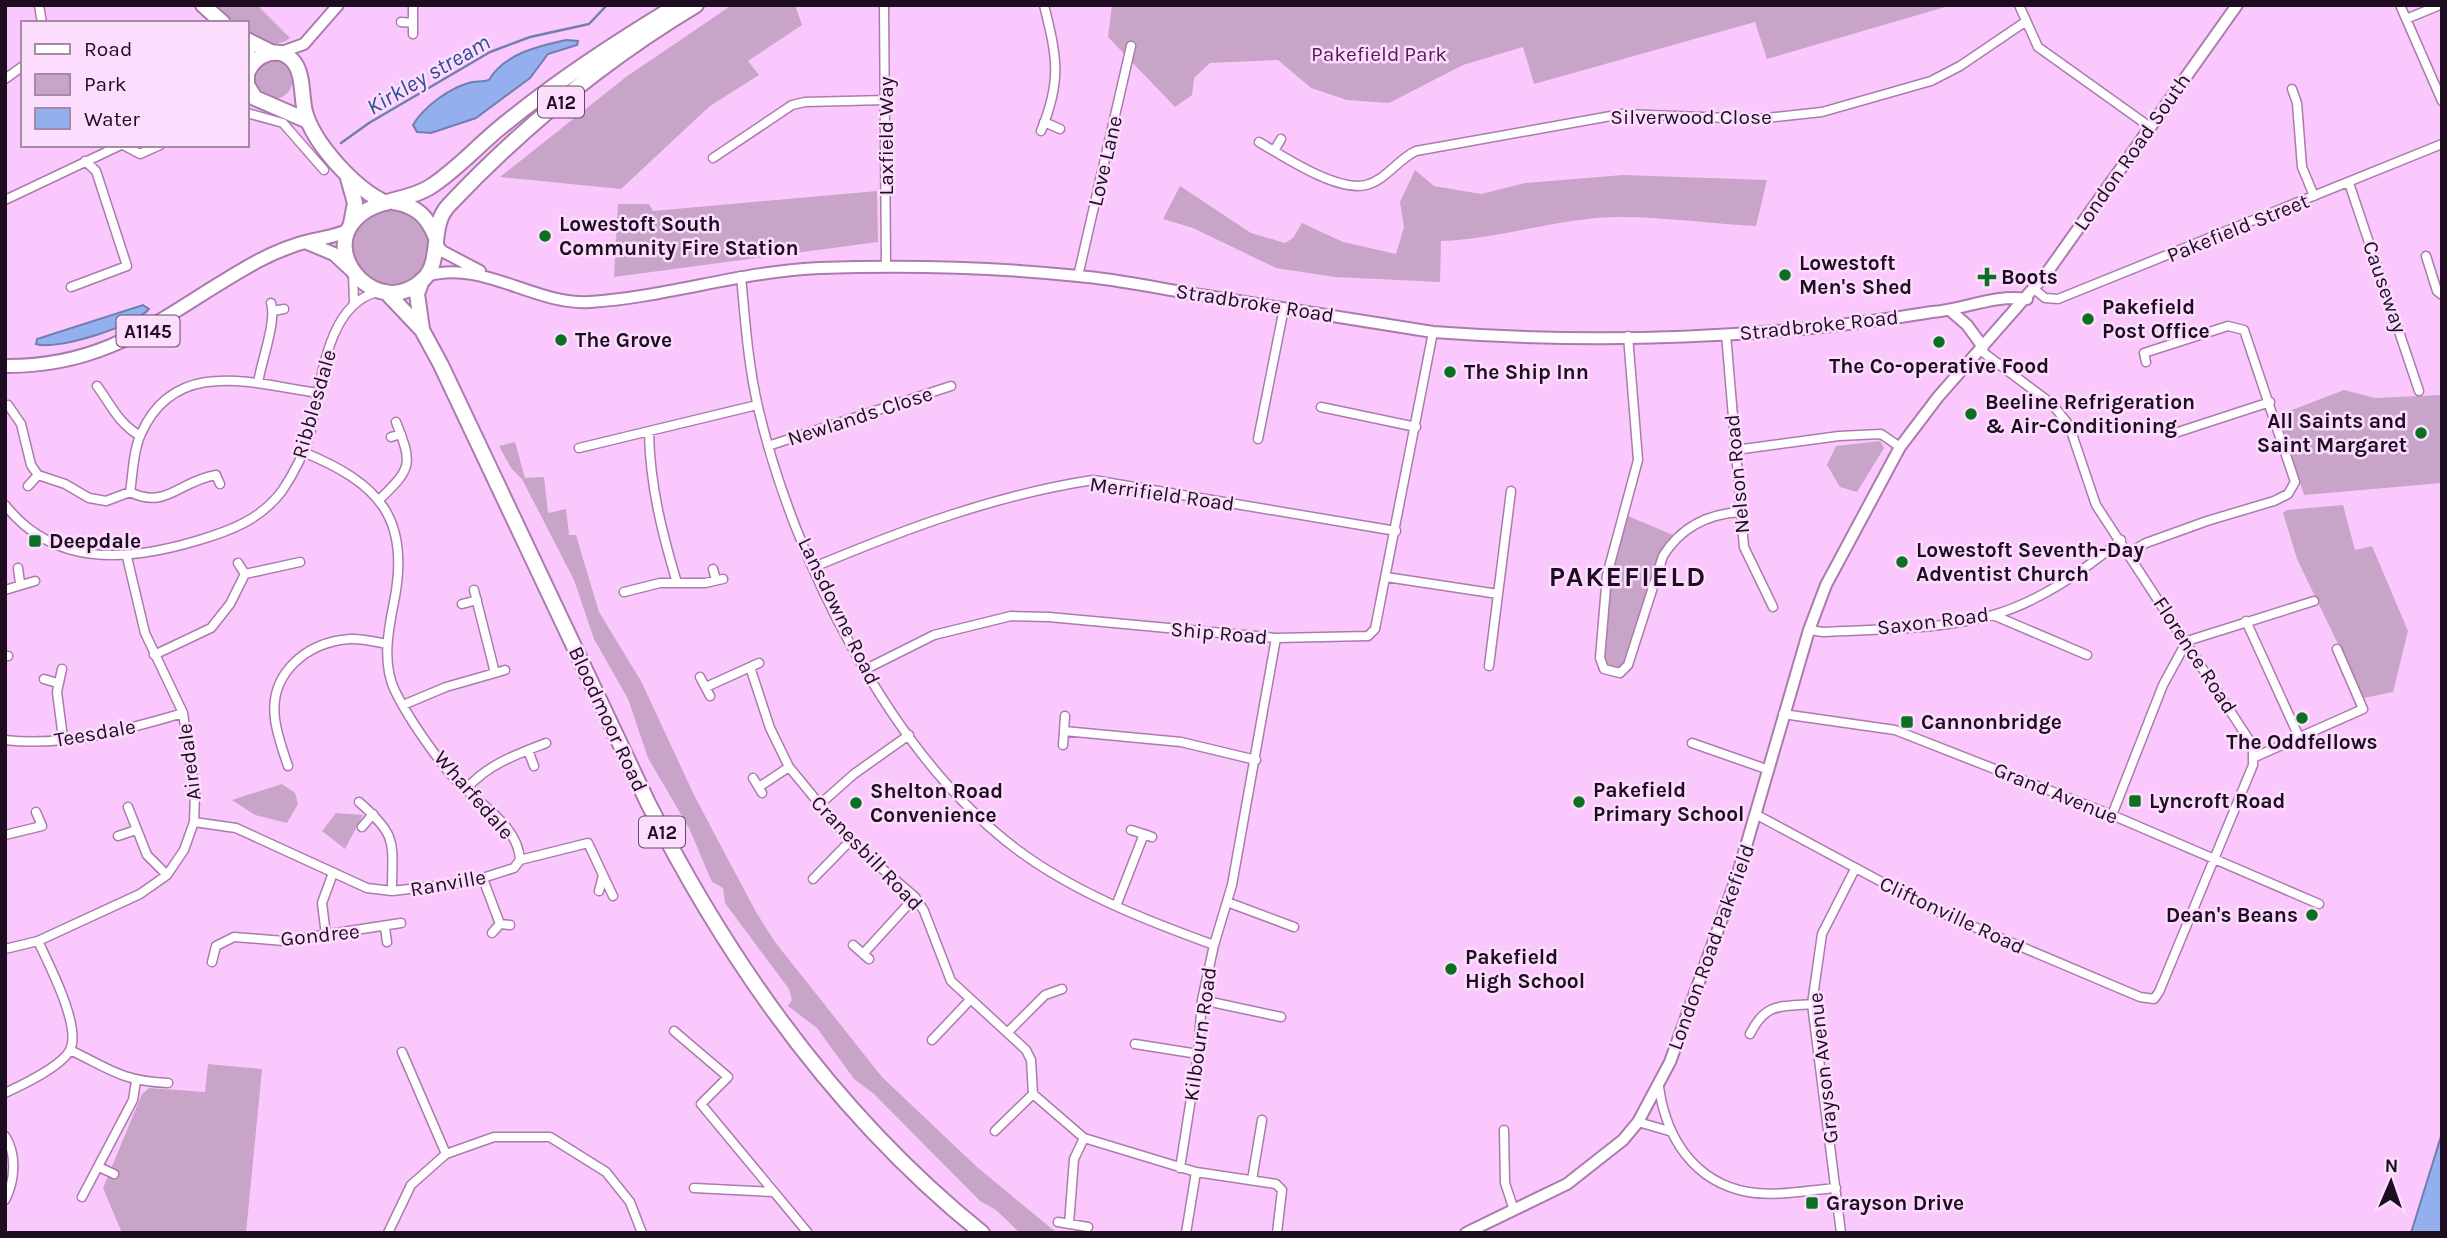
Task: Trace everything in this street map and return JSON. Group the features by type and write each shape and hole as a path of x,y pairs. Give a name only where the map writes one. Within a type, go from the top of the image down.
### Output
{"highway":[{"path":"203,5 221,21"},
{"name":"A12","path":"389,203 432,186 554,85 612,44 678,5"},
{"name":"A12","path":"436,241 442,212 491,162 603,69 696,5"},
{"path":"248,40 292,60 308,121 348,178 355,203 350,228 346,254 352,270 365,285 383,292 407,290 424,278 435,261 436,241 423,214 405,204 389,203 366,210 350,228"},
{"path":"248,73 258,58 276,53"},
{"path":"268,104 290,100 299,80"},
{"path":"248,81 250,92 268,104 308,121"},
{"path":"348,178 389,203"},
{"name":"A12","path":"422,330 417,294 424,278"},
{"name":"A12","path":"383,292 422,330"},
{"name":"Bloodmoor Road","path":"422,330 478,441 648,803 716,928 762,997 840,1095 905,1165 982,1233"}],"main road":[{"path":"276,53 304,44 338,5"},
{"name":"London Road South","path":"2030,294 2237,5"},
{"path":"299,80 304,44"},
{"name":"A1145","path":"5,366 65,361 118,346 159,324 259,261 305,242 350,228"},
{"name":"Stradbroke Road","path":"436,241 442,251 485,275 538,295 588,302 672,290 741,276 815,268 886,266 1078,276 1433,332 1628,336 1803,330 1932,312 1952,313 1961,307 2030,294"},
{"path":"305,242 334,254 352,270"},
{"name":"Stradbroke Road","path":"424,278 454,271 485,275"},
{"name":"London Road Pakefield","path":"1466,1233 1567,1184 1623,1140 1638,1122 1659,1087 1702,977 1757,815 1783,714 1809,629 1826,585 1900,447 2030,294"},
{"path":"1952,313 1967,325 1982,348"}],"street":[{"path":"413,5 413,34"},
{"name":"Laxfield Way","path":"884,5 886,266"},
{"path":"1041,131 1055,90 1057,56 1044,5"},
{"path":"2019,5 2038,47 2150,127"},
{"path":"2400,5 2442,101"},
{"path":"2406,19 2440,5"},
{"path":"401,22 413,23"},
{"name":"Silverwood Close","path":"1259,142 1335,182 1367,184 1385,175 1401,158 1416,150 1606,116 1646,114 1756,119 1822,112 1931,81 1961,66 2025,22"},
{"name":"Love Lane","path":"1078,276 1131,47"},
{"path":"5,79 21,67"},
{"path":"2292,89 2298,119 2302,167 2314,196"},
{"path":"248,100 268,104"},
{"path":"713,158 792,105 804,102 886,100"},
{"path":"248,113 283,123 324,170"},
{"path":"2286,120 2298,119"},
{"path":"1044,122 1060,129"},
{"path":"1275,151 1281,139"},
{"name":"Pakefield Street","path":"2030,294 2058,299 2442,144"},
{"path":"5,200 117,147"},
{"path":"126,147 140,154 156,147"},
{"path":"71,287 127,267 96,172 85,161"},
{"name":"Causeway","path":"2349,183 2419,391"},
{"path":"2426,256 2437,291 2442,295"},
{"path":"352,270 354,304 383,292"},
{"name":"Lansdowne Road","path":"741,276 757,405 785,498 814,567 864,670 909,735 961,799 1014,847 1059,877 1116,906 1214,944"},
{"name":"Ribblesdale","path":"5,505 35,533 69,549 127,557 156,553 247,524 279,494 303,453 329,345 354,304"},
{"path":"258,383 272,307 284,309"},
{"path":"1258,439 1284,308"},
{"path":"2130,552 2182,530 2288,494 2293,488 2295,475 2248,335 2236,326 2228,326 2143,354"},
{"name":"Ship Road","path":"864,670 934,635 1011,616 1049,617 1276,638 1367,636 1375,629 1433,332"},
{"name":"Nelson Road","path":"1726,334 1744,547 1750,565 1773,607"},
{"path":"1628,336 1638,460 1607,575 1600,658 1604,669 1620,674 1628,665 1663,556 1670,544 1703,519 1740,512"},
{"name":"Florence Road","path":"1982,348 2052,404 2069,425 2096,505 2130,552 2230,706 2253,746 2255,757"},
{"path":"130,492 140,436 151,415 168,398 189,385 211,379 258,383 318,393"},
{"path":"97,386 122,425 140,436"},
{"name":"Newlands Close","path":"768,446 951,386"},
{"path":"2171,435 2270,402"},
{"path":"8,405 26,438 31,465 38,475 65,484 89,498 106,501 130,492 143,499 157,500 195,478 215,471 220,484"},
{"path":"587,436 584,447 757,405"},
{"path":"1321,407 1416,426"},
{"path":"5,419 14,414"},
{"path":"379,500 404,476 409,466 409,455 396,422"},
{"path":"649,433 656,502 677,583"},
{"path":"391,438 401,434"},
{"path":"1735,450 1839,436 1881,434 1900,447"},
{"name":"Wharfedale","path":"303,453 355,476 379,500 398,542 400,565 387,643 388,666 394,689 450,774 503,824 520,847 520,860"},
{"path":"28,486 38,475"},
{"name":"Merrifield Road","path":"814,567 924,522 1062,485 1093,480 1396,531"},
{"path":"1489,666 1511,491"},
{"name":"Saxon Road","path":"1809,629 1823,632 1915,627 1993,615 2080,573 2121,540"},
{"name":"Airedale","path":"5,950 38,941 139,894 167,875 184,850 194,822 195,794 183,713 145,633 127,557"},
{"path":"245,574 300,562"},
{"path":"238,563 245,574"},
{"path":"18,568 20,583"},
{"path":"627,594 660,583 719,580 713,569"},
{"path":"154,655 211,628 230,604 245,574"},
{"path":"1386,577 1498,594"},
{"path":"5,590 20,583 35,581"},
{"path":"474,590 495,673"},
{"path":"462,604 477,600"},
{"path":"2112,815 2164,685 2187,641 2314,601"},
{"path":"1993,615 2087,655"},
{"path":"2246,621 2299,737"},
{"name":"Kilbourn Road","path":"1180,1168 1198,1054 1202,1000 1214,944 1227,902 1256,760 1276,638"},
{"path":"288,766 275,719 275,700 281,679 290,665 309,651 331,642 352,639 387,643"},
{"path":"2215,859 2255,757 2363,709 2337,649"},
{"name":"Cranesbill Road","path":"700,677 708,692 754,665 770,728 789,767 850,841 915,897 924,911 943,968 969,1001 1026,1050 1031,1060 1033,1094"},
{"path":"62,669 57,683 63,738"},
{"path":"403,705 446,687 505,670"},
{"path":"44,679 57,683"},
{"name":"Teesdale","path":"5,740 35,743 130,729 183,713"},
{"name":"Grand Avenue","path":"1783,714 1895,730 2112,815 2319,904"},
{"path":"1063,745 1065,716"},
{"path":"1064,731 1181,742 1256,760"},
{"path":"820,805 854,774 909,735"},
{"path":"467,788 481,772 496,762 546,743"},
{"path":"1692,743 1769,770"},
{"path":"528,750 534,765"},
{"path":"753,778 760,790 789,767"},
{"path":"359,802 387,828 394,846 392,891"},
{"path":"128,807 147,855 167,875"},
{"path":"5,835 45,828 36,812"},
{"path":"362,827 373,814"},
{"name":"Cliftonville Road","path":"1757,815 1932,909 2140,997 2154,999 2215,859"},
{"name":"Ranville","path":"194,822 236,828 367,888 392,891 417,891 483,879 514,868 520,860 589,843 613,896"},
{"path":"118,836 136,830"},
{"path":"1116,906 1148,835 1131,830"},
{"path":"813,879 850,841"},
{"name":"Grayson Avenue","path":"1842,1233 1812,1004 1822,934 1855,869"},
{"path":"326,935 322,903 333,873"},
{"path":"598,891 603,874"},
{"path":"483,879 500,924"},
{"path":"853,945 866,957 915,897"},
{"path":"1227,902 1294,927"},
{"name":"Gondree","path":"212,962 214,944 234,936 284,941 384,928 401,923"},
{"path":"500,924 510,925"},
{"path":"492,933 500,924"},
{"name":"Gondree","path":"384,928 387,942"},
{"path":"5,1093 59,1062 70,1050 72,1037 64,1001 38,941"},
{"path":"1008,1032 1045,995 1062,989"},
{"path":"1202,1000 1281,1017"},
{"path":"932,1040 969,1001"},
{"path":"1750,1034 1759,1016 1771,1008 1812,1004"},
{"path":"674,1031 728,1077 701,1104 808,1233"},
{"path":"1135,1044 1198,1054"},
{"path":"70,1050 106,1071 136,1082 168,1083"},
{"path":"402,1052 446,1154"},
{"path":"82,1197 133,1100 136,1082"},
{"path":"1659,1087 1669,1131 1687,1158 1725,1184 1748,1192 1772,1193 1836,1188"},
{"path":"995,1131 1033,1094 1084,1138 1196,1172 1276,1184 1282,1190 1277,1233"},
{"path":"1252,1180 1262,1121"},
{"path":"1638,1122 1669,1131"},
{"path":"1504,1130 1505,1183 1514,1210"},
{"path":"5,1136 12,1147 13,1160 12,1180 5,1200"},
{"path":"388,1233 411,1185 446,1154 494,1137 550,1137 606,1172 630,1202 642,1233"},
{"path":"1069,1224 1074,1159 1084,1138"},
{"path":"99,1167 114,1174"},
{"path":"1186,1233 1196,1172"},
{"path":"694,1188 774,1192"},
{"path":"1058,1222 1088,1227"}],"green space":[{"path":"217,5 257,5 290,38 274,44 257,40 248,34 248,21 233,21"},
{"path":"732,5 795,5 802,25 748,61 759,75 710,106 621,189 500,177 626,77"},
{"name":"Pakefield Park","path":"1112,5 1952,5 1767,59 1755,22 1534,84 1523,47 1463,65 1389,103 1347,100 1311,88 1278,60 1210,63 1194,78 1192,95 1175,107 1108,37"},
{"path":"273,59 281,60 287,65 292,71 292,87 287,93 281,98 273,99 265,98 259,93 254,87 253,79 254,71 259,65 265,60"},
{"path":"1415,170 1434,186 1481,194 1525,183 1623,175 1767,180 1756,226 1615,217 1556,223 1441,241 1440,282 1335,277 1276,268 1193,228 1163,219 1180,186 1251,233 1285,243 1293,238 1302,223 1343,242 1396,254 1404,227 1400,202"},
{"path":"877,191 878,242 614,277 618,204 649,204 653,211"},
{"path":"391,209 406,212 418,221 427,233 430,248 427,263 418,275 406,284 391,287 376,284 364,275 355,263 352,248 355,233 364,221 376,212"},
{"path":"2344,390 2375,398 2442,395 2442,483 2304,495 2279,415"},
{"path":"1880,441 1884,448 1857,492 1840,487 1827,465 1836,446"},
{"path":"515,442 525,478 544,477 548,513 566,509 569,535 576,535 599,612 641,681 695,797 756,912 775,942 882,1077 977,1167 1057,1233 1020,1233 996,1210 980,1201 874,1094 854,1079 817,1028 788,1006 792,1000 789,989 725,903 723,888 712,882 689,828 648,758 628,699 594,639 574,580 522,479 511,468 499,446"},
{"path":"2343,505 2355,550 2372,546 2408,631 2393,692 2364,698 2297,559 2283,513 2287,510"},
{"path":"1628,516 1673,535 1659,555 1625,661 1619,669 1606,667 1604,656 1612,570"},
{"path":"282,784 295,793 298,804 287,823 255,815 232,800"},
{"path":"336,813 363,815 345,849 322,831"},
{"path":"208,1064 262,1069 246,1233 122,1233 103,1188 142,1094 149,1088 205,1092"}],"water":[{"path":"566,40 578,41 577,45 548,54 530,78 476,118 431,133 417,132 413,125 418,118 431,104 447,93 472,82 489,80 503,64 523,52"},
{"path":"143,305 149,309 141,316 95,336 60,344 36,344 37,339"},
{"path":"2442,1133 2442,1233 2411,1233"}],"waterway":[{"name":"Kirkley stream","path":"341,143 369,123 490,52 530,37 589,24 607,5"}],"place":[{"name":"Lowestoft South Community Fire Station","path":"545,236"},
{"name":"Lowestoft Men's Shed","path":"1785,275"},
{"name":"Boots","path":"1987,277"},
{"name":"Pakefield Post Office","path":"2088,319"},
{"name":"The Grove","path":"561,340"},
{"name":"The Co-operative Food","path":"1939,342"},
{"name":"The Ship Inn","path":"1450,372"},
{"name":"Beeline Refrigeration & Air-Conditioning","path":"1971,414"},
{"name":"All Saints and Saint Margaret","path":"2421,433"},
{"name":"Deepdale","path":"35,541"},
{"name":"Lowestoft Seventh-Day Adventist Church","path":"1902,562"},
{"name":"The Oddfellows","path":"2302,718"},
{"name":"Cannonbridge","path":"1907,722"},
{"name":"Lyncroft Road","path":"2135,801"},
{"name":"Pakefield Primary School","path":"1579,802"},
{"name":"Shelton Road Convenience","path":"856,803"},
{"name":"Dean's Beans","path":"2312,915"},
{"name":"Pakefield High School","path":"1451,969"},
{"name":"Grayson Drive","path":"1812,1203"}],"district":[{"name":"PAKEFIELD","path":"1628,576"}]}
